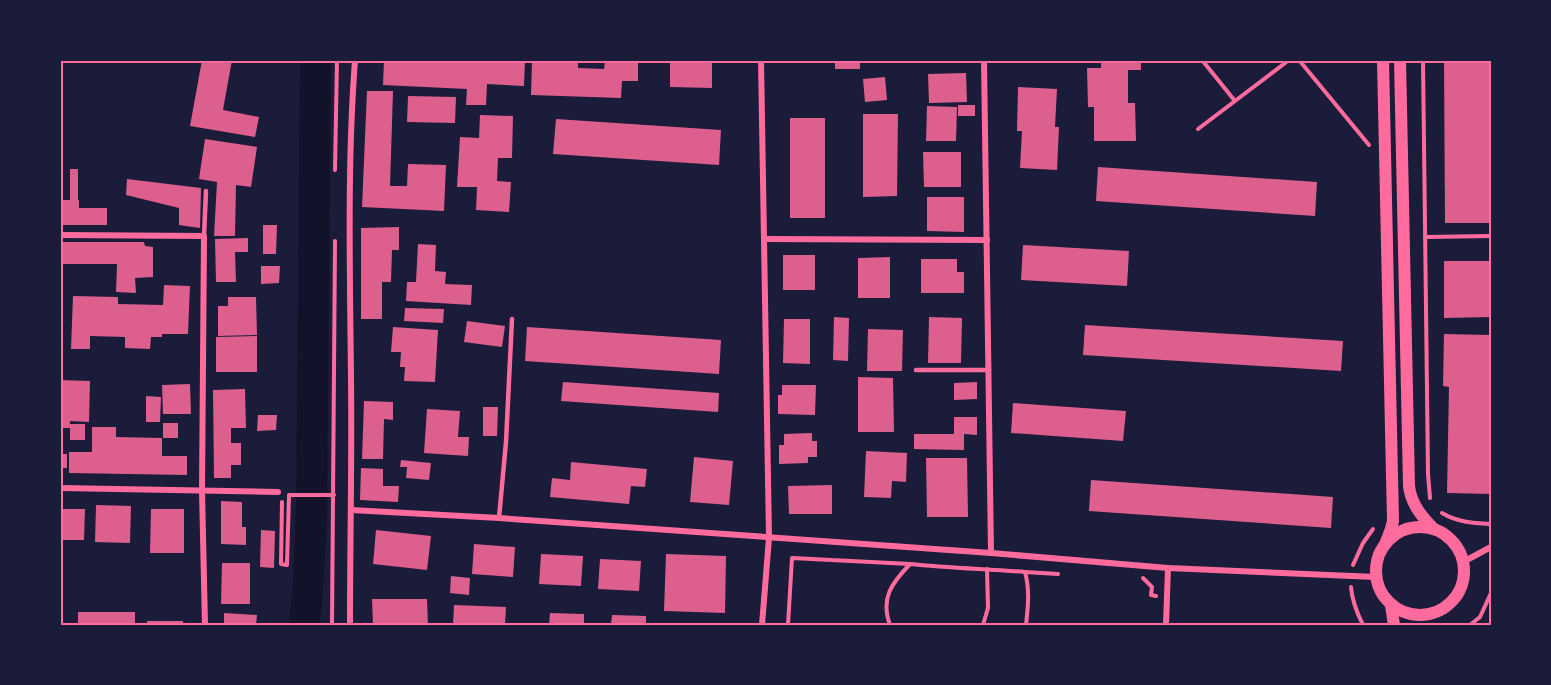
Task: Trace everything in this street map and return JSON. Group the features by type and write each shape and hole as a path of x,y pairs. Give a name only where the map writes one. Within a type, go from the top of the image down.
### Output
{"main road":[{"path":"1383,60 1393,521 1386,542 1377,557 1376,577 1381,593 1391,605 1401,612 1415,615 1437,612"},
{"path":"1400,60 1409,486 1414,503 1434,529"},
{"path":"1386,542 1398,532 1422,527 1434,529 1447,536 1459,551 1464,576 1460,591 1426,625"},
{"path":"1391,605 1394,625"}],"street":[{"path":"350,625 351,104 355,60"},
{"path":"761,60 769,538 762,625"},
{"path":"984,60 991,553"},
{"path":"60,235 204,236 202,491 205,625"},
{"path":"764,239 987,240"},
{"path":"60,488 278,492"},
{"path":"351,510 499,518 1168,568 1376,577"},
{"path":"1463,562 1491,547"},
{"path":"1166,625 1168,568"}],"lane":[{"path":"204,236 206,191"},
{"path":"499,518 506,442 512,319"},
{"path":"916,370 989,370"}],"path":[{"path":"335,176 337,60"},
{"path":"1202,60 1236,100"},
{"path":"1198,129 1289,60"},
{"path":"1299,60 1372,147"},
{"path":"1424,60 1428,474 1431,502"},
{"path":"332,625 330,495 335,235"},
{"path":"1425,237 1491,237"},
{"path":"278,492 282,494 280,564 287,565 289,495 330,495"},
{"path":"1439,511 1467,523 1490,524 1491,527"},
{"path":"788,625 792,558 1059,574"},
{"path":"890,625 886,603 889,592 895,580 910,564"},
{"path":"982,625 987,608 987,569"},
{"path":"1025,572 1028,584 1026,625"},
{"path":"1142,578 1152,587 1151,595 1167,598"},
{"path":"1470,625 1480,617 1491,593"}],"shaded area":[{"path":"300,60 331,60 327,517 319,625 289,625 296,509"}],"building":[{"path":"202,60 232,60 223,110 259,117 255,137 190,126"},
{"path":"384,60 525,60 524,86 487,84 486,105 466,105 467,89 383,85"},
{"path":"578,60 578,68 604,69 605,60 638,60 638,81 622,81 621,98 531,95 532,61"},
{"path":"670,60 712,60 712,88 670,87"},
{"path":"835,60 860,60 860,69 835,69"},
{"path":"1101,60 1141,60 1141,70 1128,70 1128,103 1135,103 1136,141 1094,141 1094,107 1088,107 1087,68 1101,68"},
{"path":"1444,60 1491,60 1491,223 1445,223"},
{"path":"966,73 967,102 929,103 928,74"},
{"path":"885,77 887,100 865,102 863,79"},
{"path":"1018,87 1057,89 1055,127 1059,127 1057,170 1020,168 1022,131 1017,131"},
{"path":"367,91 393,91 390,186 407,186 408,164 446,165 444,211 362,207"},
{"path":"408,96 456,97 455,123 407,122"},
{"path":"958,105 975,105 975,116 958,116"},
{"path":"927,106 957,107 956,141 926,141"},
{"path":"863,114 898,114 897,196 863,197"},
{"path":"480,115 513,116 512,158 498,158 497,181 511,182 509,212 476,210 477,187 457,187 460,137 479,138"},
{"path":"790,118 825,118 825,218 790,218"},
{"path":"556,119 721,130 719,165 553,154"},
{"path":"205,139 257,147 251,187 236,185 235,236 214,236 217,182 199,179"},
{"path":"923,152 961,152 961,187 924,187"},
{"path":"1098,167 1317,182 1315,216 1096,201"},
{"path":"70,169 78,169 79,208 107,208 107,225 60,225 60,200 70,200"},
{"path":"127,179 201,188 200,228 179,225 179,208 126,195"},
{"path":"927,197 964,197 964,232 927,231"},
{"path":"263,225 277,225 276,254 263,254"},
{"path":"399,227 399,250 392,250 391,282 382,282 382,319 361,319 361,228"},
{"path":"248,238 248,252 235,252 236,282 216,282 215,239"},
{"path":"60,242 144,242 145,246 153,247 153,277 135,278 136,293 116,292 117,264 60,264"},
{"path":"418,244 436,245 435,271 446,272 445,284 472,285 471,305 406,301 407,282 416,282"},
{"path":"1023,245 1129,251 1127,286 1021,280"},
{"path":"783,255 815,255 815,290 783,290"},
{"path":"890,257 890,298 858,298 858,258"},
{"path":"921,259 957,259 957,272 964,272 964,293 921,293"},
{"path":"1444,261 1491,261 1491,317 1444,318"},
{"path":"261,266 280,266 279,283 261,284"},
{"path":"164,285 190,286 188,334 162,334 162,337 151,337 150,349 125,348 125,337 90,336 90,349 71,349 73,296 118,297 118,304 163,305"},
{"path":"228,297 256,297 257,335 218,336 218,306 228,306"},
{"path":"405,308 444,309 443,323 404,321"},
{"path":"834,317 849,318 848,361 833,360"},
{"path":"929,317 962,318 961,363 928,363"},
{"path":"784,319 810,319 810,364 783,363"},
{"path":"467,321 505,326 502,347 464,342"},
{"path":"1085,325 1343,341 1341,371 1083,355"},
{"path":"393,327 438,330 435,382 404,381 405,367 400,367 401,352 391,352"},
{"path":"527,327 721,340 719,374 525,361"},
{"path":"868,329 903,330 902,371 867,371"},
{"path":"1444,334 1491,335 1491,494 1447,493 1449,387 1443,386"},
{"path":"257,336 257,372 216,372 216,337"},
{"path":"858,377 893,378 894,432 858,432"},
{"path":"60,380 90,381 89,422 70,421 70,428 60,428"},
{"path":"563,382 719,393 718,412 561,401"},
{"path":"977,382 977,399 954,400 954,383"},
{"path":"190,384 191,414 163,414 162,385"},
{"path":"782,385 816,385 815,415 778,414 778,395 782,395"},
{"path":"245,389 246,428 231,428 231,443 241,443 241,465 231,465 231,478 214,478 213,390"},
{"path":"146,396 161,397 160,422 146,422"},
{"path":"364,401 393,402 393,420 384,419 383,459 362,459"},
{"path":"1013,403 1126,411 1123,441 1011,433"},
{"path":"483,407 498,407 497,436 483,436"},
{"path":"427,409 460,411 458,437 469,437 468,456 424,453"},
{"path":"258,415 277,415 276,430 257,431"},
{"path":"954,417 977,417 977,435 964,434 964,450 914,449 914,434 954,434"},
{"path":"163,423 178,423 178,438 163,438"},
{"path":"70,424 85,424 85,440 70,440"},
{"path":"92,427 116,427 116,437 162,438 162,456 187,456 187,475 69,473 69,452 92,452"},
{"path":"812,433 812,441 817,441 817,457 808,457 808,463 779,464 779,445 784,445 784,434"},
{"path":"866,451 907,453 906,482 892,481 891,498 864,497"},
{"path":"60,454 67,454 67,468 60,468"},
{"path":"694,457 733,461 729,505 690,502"},
{"path":"926,458 967,458 968,517 927,517"},
{"path":"401,460 431,463 429,480 406,478 407,467 400,467"},
{"path":"571,462 647,469 645,487 631,486 629,504 550,497 552,478 570,480"},
{"path":"361,468 383,469 383,486 399,486 398,502 360,500"},
{"path":"1091,480 1333,497 1331,528 1089,511"},
{"path":"832,485 832,514 789,514 788,486"},
{"path":"221,501 242,502 242,527 246,527 246,545 221,544"},
{"path":"96,505 131,506 130,543 95,542"},
{"path":"60,509 85,509 84,540 60,540"},
{"path":"151,509 184,509 184,553 150,553"},
{"path":"261,530 275,531 274,568 260,567"},
{"path":"376,530 431,536 427,570 373,564"},
{"path":"474,544 515,547 513,577 472,574"},
{"path":"541,554 583,556 581,586 539,584"},
{"path":"666,554 726,556 725,613 664,611"},
{"path":"600,559 641,561 639,591 598,589"},
{"path":"222,563 250,563 250,604 221,604"},
{"path":"451,576 470,578 469,595 450,593"},
{"path":"372,599 427,599 428,625 373,625"},
{"path":"454,605 506,607 505,625 453,625"},
{"path":"78,612 135,612 135,625 78,625"},
{"path":"224,613 257,615 256,625 224,625"},
{"path":"550,613 584,614 584,625 549,625"},
{"path":"612,615 646,616 646,625 611,625"},
{"path":"147,621 183,621 183,625 147,625"}]}
